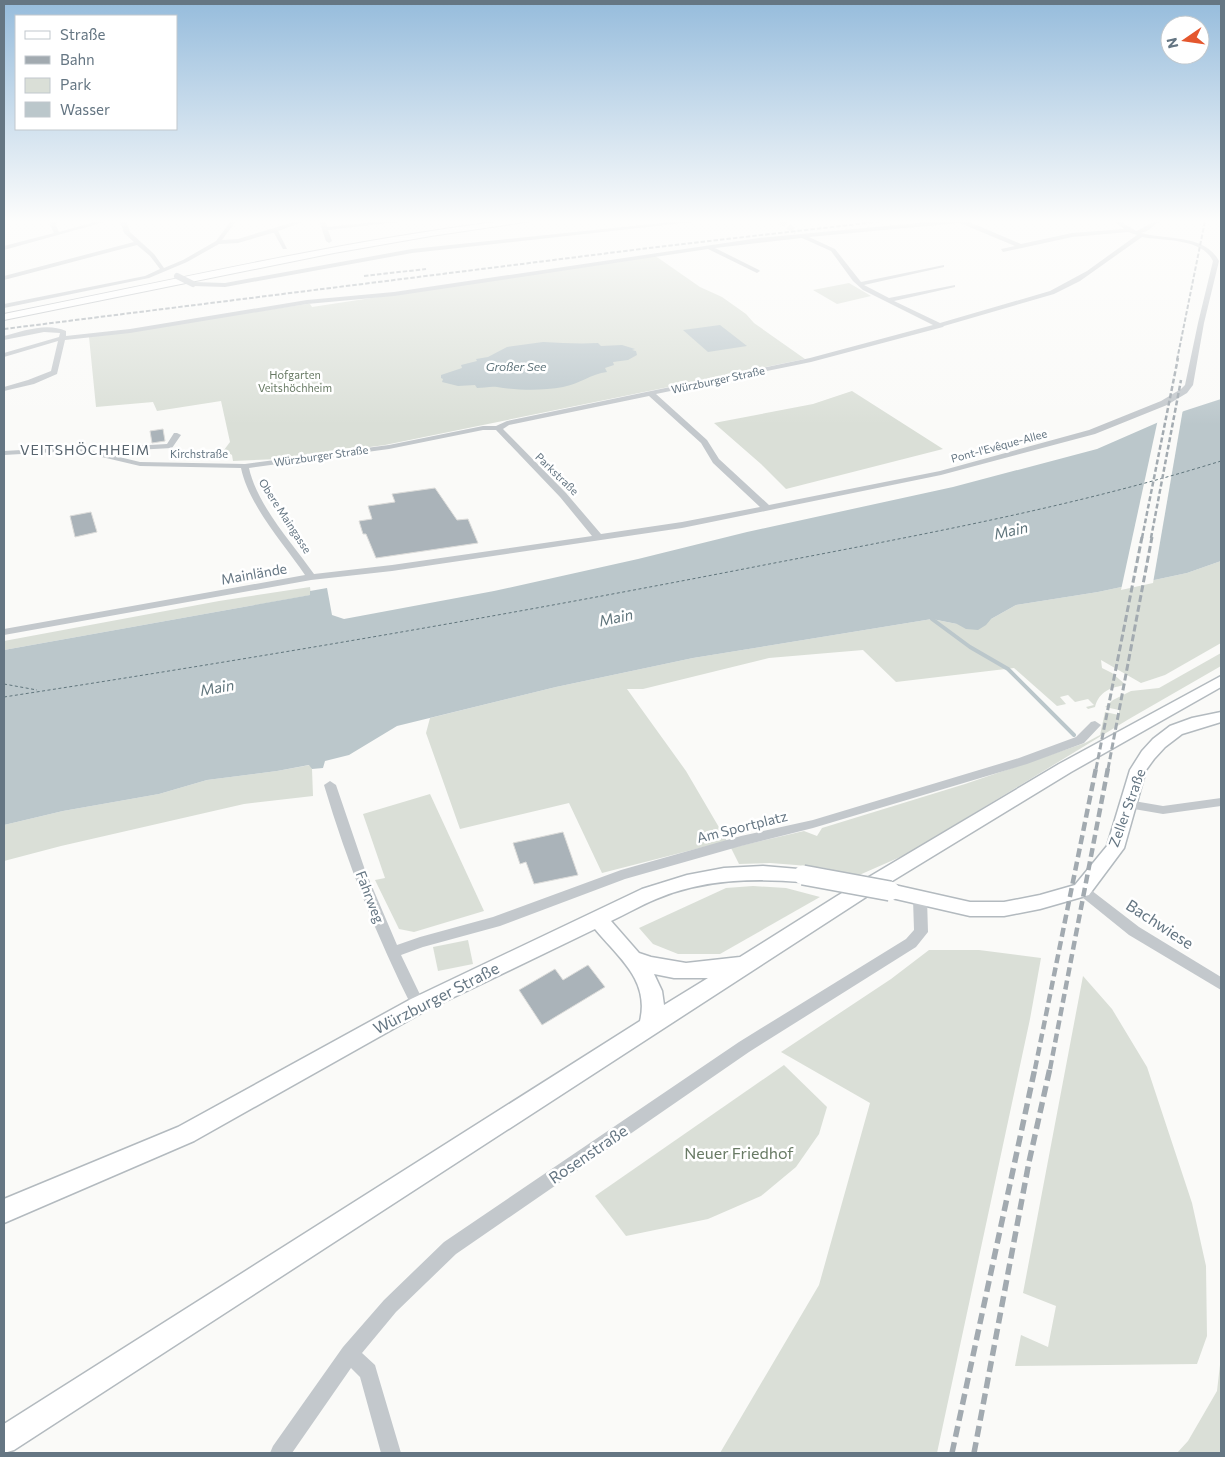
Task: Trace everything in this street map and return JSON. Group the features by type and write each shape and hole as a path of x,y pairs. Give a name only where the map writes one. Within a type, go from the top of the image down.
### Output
{"main road":[{"path":"4,318 145,289"},
{"path":"4,1440 844,901 1065,768 1221,681"},
{"name":"Zeller Straße","path":"1082,890 1115,848 1138,770 1159,743 1176,730 1198,722 1221,717"},
{"name":"Würzburger Straße","path":"4,1211 186,1134 418,1005 649,894 680,882 724,873 753,872 803,875 920,898"},
{"path":"920,898 970,909 1004,909 1040,902 1082,890"},
{"path":"598,919 617,943 634,959 648,981 654,1003 650,1026"},
{"path":"634,959 655,968 676,972 696,972 747,964"}],"street":[{"path":"4,306 93,289"},
{"path":"4,355 63,338 130,331 307,302 427,289"},
{"path":"868,289 941,326"},
{"path":"889,300 939,289"},
{"name":"Würzburger Straße","path":"245,466 389,447 482,428 498,428 507,423 820,358 941,326 1062,289"},
{"name":"Pont-l'Evêque-Allee","path":"599,538 768,509 941,473 1092,432 1164,403 1184,391 1189,385 1200,323 1209,289"},
{"path":"4,338 54,329 61,329 64,332 54,372 31,382 4,390"},
{"path":"651,394 704,442 716,462 768,509"},
{"name":"Parkstraße","path":"498,428 525,458 574,506 599,538"},
{"path":"102,456 121,448 171,449 177,435"},
{"name":"Kirchstraße","path":"4,453 56,450 89,451 102,456 140,464 245,466"},
{"name":"Obere Maingasse","path":"245,466 250,484 261,503 311,577"},
{"name":"Mainlände","path":"4,632 276,585 311,577 599,538"},
{"name":"Am Sportplatz","path":"392,953 420,942 495,922 621,875 741,841 813,824 1024,761 1080,740 1095,725"},
{"name":"Fahrweg","path":"330,785 342,823 392,953 418,1005"},
{"path":"1128,804 1163,810 1221,802"},
{"name":"Bachwiese","path":"1082,890 1134,931 1221,984"},
{"name":"Rosenstraße","path":"280,1453 350,1354 390,1306 450,1248 744,1046 911,943 921,932 920,898"},
{"path":"350,1354 368,1372 391,1453"}],"green space":[{"name":"Hofgarten Veitshöchheim","path":"430,289 704,289 722,297 746,314 754,323 805,359 385,445 279,459 233,461 232,455 224,450 230,442 221,401 157,411 153,402 96,407 89,337 307,304 310,304 312,307"},
{"path":"859,289 871,296 837,304 813,290"},
{"path":"852,391 943,449 786,489 761,464 714,423 813,404"},
{"path":"1221,561 1221,643 1165,675 1141,683 1101,660 1102,668 1112,673 1126,685 1107,691 1100,697 1095,707 1088,709 1086,707 1094,705 1088,699 1075,702 1068,695 1060,697 1066,704 1057,706 1014,668 896,682 863,650 769,658 643,689 627,689 686,771 727,841 602,873 569,803 460,829 426,733 430,718 556,687 693,658 932,619 957,624 991,619 1016,605 1098,592 1187,573"},
{"path":"310,587 311,595 4,650 4,641 219,601"},
{"path":"1221,653 1221,666 1129,719 907,854 857,876 825,868 796,865 770,863 739,864 731,848 804,831 817,836 822,828 965,784 1085,743 1100,735 1105,712 1119,715 1119,710 1105,707 1113,700 1131,691 1159,688"},
{"path":"310,765 312,769 313,796 244,804 4,861 4,825 63,811 159,794 207,780"},
{"path":"430,794 484,911 414,932 399,929 375,880 385,878 363,814"},
{"path":"753,886 786,888 820,897 720,954 678,954 653,944 639,928 726,888"},
{"path":"468,940 473,964 438,971 433,947"},
{"path":"929,950 979,950 1041,958 1030,1019 937,1453 720,1453 819,1285 870,1103 781,1052 891,979"},
{"path":"1083,976 1112,1009 1147,1067 1192,1203 1206,1266 1207,1336 1197,1364 1015,1366 1021,1335 1048,1347 1056,1306 1023,1293"},
{"name":"Neuer Friedhof","path":"784,1065 827,1107 819,1134 796,1167 761,1196 708,1219 626,1236 595,1196"},
{"path":"1221,1356 1221,1453 1177,1453 1188,1441 1217,1391"}],"water":[{"path":"720,325 747,346 708,352 683,330"},
{"name":"Großer See","path":"543,342 598,343 601,346 622,345 635,349 632,350 636,351 637,355 628,360 613,362 614,365 605,368 607,372 569,386 555,388 529,390 495,387 477,388 475,385 458,386 442,382 441,375 462,368 461,365 477,361 476,359 488,357 507,347"},
{"name":"Main","path":"1221,399 1221,561 1187,573 1098,592 1016,605 991,619 978,630 966,629 957,624 932,619 693,658 556,687 397,726 349,755 325,761 323,768 312,769 309,765 207,780 159,794 63,811 4,825 4,650 310,595 310,591 327,588 332,615 344,619 494,591 638,559 747,532 953,487 1097,449 1184,411"}],"pier":[{"path":"1183,409 1153,583 1121,590 1158,419"}],"building":[{"path":"163,429 165,441 152,443 150,431"},
{"path":"435,488 457,520 468,519 478,543 376,558 366,534 363,534 359,521 372,519 368,506 395,502 392,494"},
{"path":"91,512 97,532 75,537 70,516"},
{"path":"563,832 578,875 534,884 526,862 520,864 513,843"},
{"path":"588,965 605,987 542,1025 519,990 555,969 563,980"}],"waterway":[{"path":"932,619 970,647 1008,669 1074,735"}],"ferry route":[{"path":"4,697 477,619 875,544 1049,507 1164,478 1221,461"},
{"path":"4,684 37,690"}],"railway":[{"path":"4,329 323,289"},
{"path":"1177,360 1191,289"},
{"path":"1142,538 1178,358"},
{"path":"1151,538 1181,380"},
{"path":"1096,769 1142,537"},
{"path":"1108,769 1152,537"},
{"path":"1035,1069 1096,768"},
{"path":"1050,1069 1108,768"},
{"path":"952,1453 1035,1068"},
{"path":"974,1453 1029,1162 1050,1068"}],"district":[{"name":"VEITSHÖCHHEIM","path":"85,450"}]}
